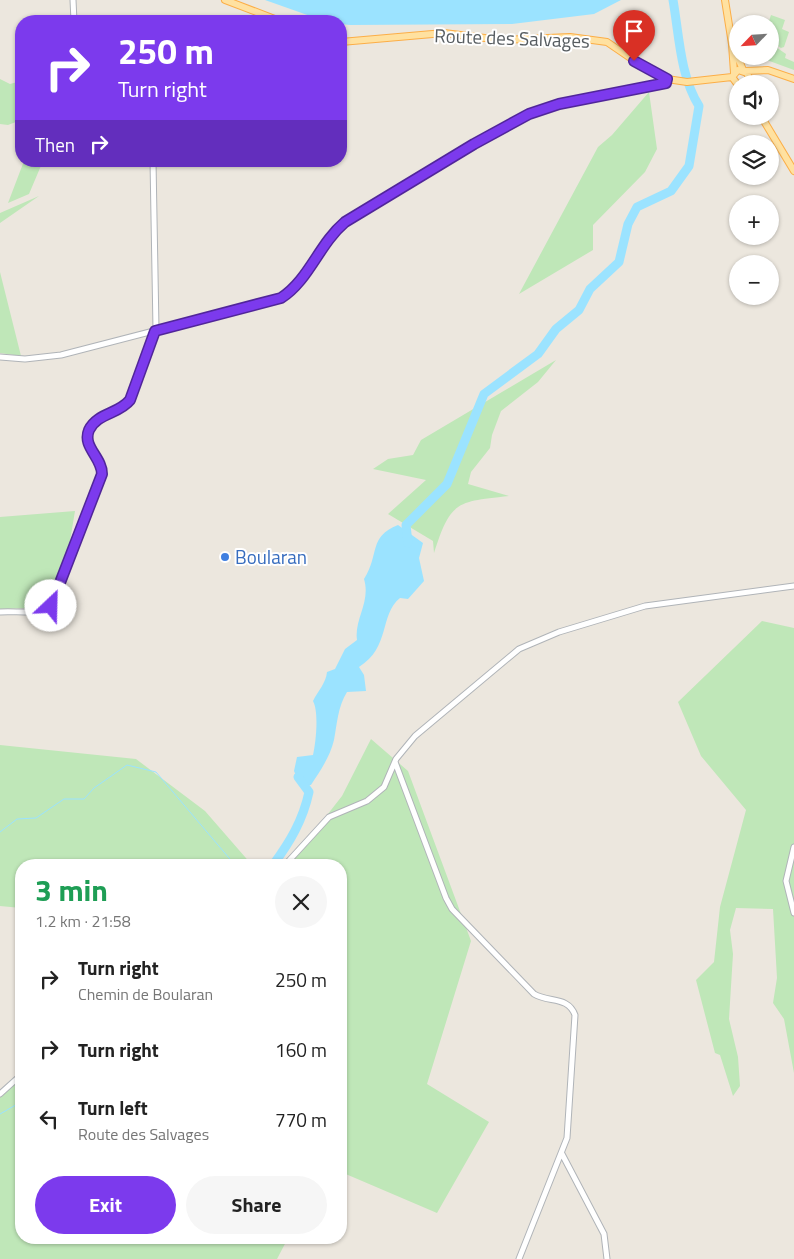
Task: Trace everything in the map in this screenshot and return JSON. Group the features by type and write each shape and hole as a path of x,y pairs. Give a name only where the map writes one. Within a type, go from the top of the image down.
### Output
{"main road":[{"path":"225,0 264,15"},
{"path":"725,0 729,25"},
{"name":"Route des Salvages","path":"347,41 444,33 501,40 570,37 607,42 648,70 667,79 688,82 729,76"},
{"path":"733,65 733,75"},
{"path":"742,65 748,75"},
{"name":"Route des Salvages","path":"733,75 744,70 764,70 794,79"},
{"path":"758,75 777,73"},
{"path":"766,125 794,171"}],"street":[{"path":"73,0 74,15"},
{"path":"0,357 17,359 50,357 281,298 297,285 325,242 345,222 521,117 559,104 653,87 666,83 667,79"},
{"path":"0,612 35,613 44,610 55,600 102,474 100,462 88,442 90,430 98,419 121,408 130,400 155,331 153,167"},
{"path":"290,859 329,817 368,801 384,787 395,762 415,736 519,649 558,632 645,606 794,586"},
{"path":"395,762 446,898 452,909 534,994 546,999 562,1001 573,1011 574,1023 567,1138 519,1259"},
{"path":"794,847 786,881 794,913"},
{"path":"0,1094 15,1080"},
{"path":"562,1154 604,1234 607,1259"}],"green space":[{"path":"779,18 785,20 782,29 789,32 784,47 779,47"},
{"path":"779,49 786,54 785,58 794,62 794,70 779,64"},
{"path":"0,79 10,84 15,83 15,122 8,125 0,124"},
{"path":"649,92 657,149 645,172 593,225 593,250 519,294 598,147 612,135"},
{"path":"22,167 40,167 29,194 8,203"},
{"path":"39,196 0,223 0,213"},
{"path":"0,272 21,356 0,353"},
{"path":"556,360 538,382 501,411 492,435 490,448 471,472 468,484 509,496 478,500 458,507 451,513 434,553 433,541 388,514 426,480 373,469 388,459 413,455 421,440"},
{"path":"75,511 59,607 0,609 0,517"},
{"path":"762,621 794,628 794,1073 784,1019 773,1003 777,978 773,909 736,908 730,930 733,954 729,1019 738,1057 740,1086 733,1096 720,1055 715,1053 696,980 714,962 720,907 746,810 701,756 678,702"},
{"path":"371,739 408,771 471,941 427,1084 489,1122 437,1213 347,1175 347,859 293,859 342,796"},
{"path":"0,745 136,759 205,811 247,859 15,859 15,907 0,906"},
{"path":"15,1077 15,1244 285,1244 277,1259 0,1259 0,1091"}],"water":[{"path":"265,0 621,0 594,14 512,24 350,25 347,25 347,15 307,15"},
{"path":"398,525 423,543 419,558 424,581 408,599 400,598 389,613 376,650 359,667 364,675 366,691 347,692 340,709 334,740 327,758 311,785 300,785 294,771 297,757 313,755 314,749 316,719 313,701 327,672 335,669 345,649 357,640 358,625 366,587 364,579 372,562 378,541 382,535"}],"waterway":[{"path":"408,543 406,525 447,484 484,394 538,354 556,329 579,310 590,289 619,262 628,224 637,207 671,191 689,166 699,106 684,68 673,0"},
{"path":"0,832 17,819 36,818 64,799 84,799 94,788 127,765 156,772 230,859"},
{"path":"277,859 295,830 309,792 298,777"},
{"path":"0,1114 15,1105"}],"place":[{"name":"Boularan","path":"225,557"}],"route":[{"path":"51,606 55,600 102,474 100,462 88,442 88,434 98,419 121,408 130,400 155,331 281,298 297,285 325,242 345,222 521,117 559,104 666,83 667,79 634,61"}]}
